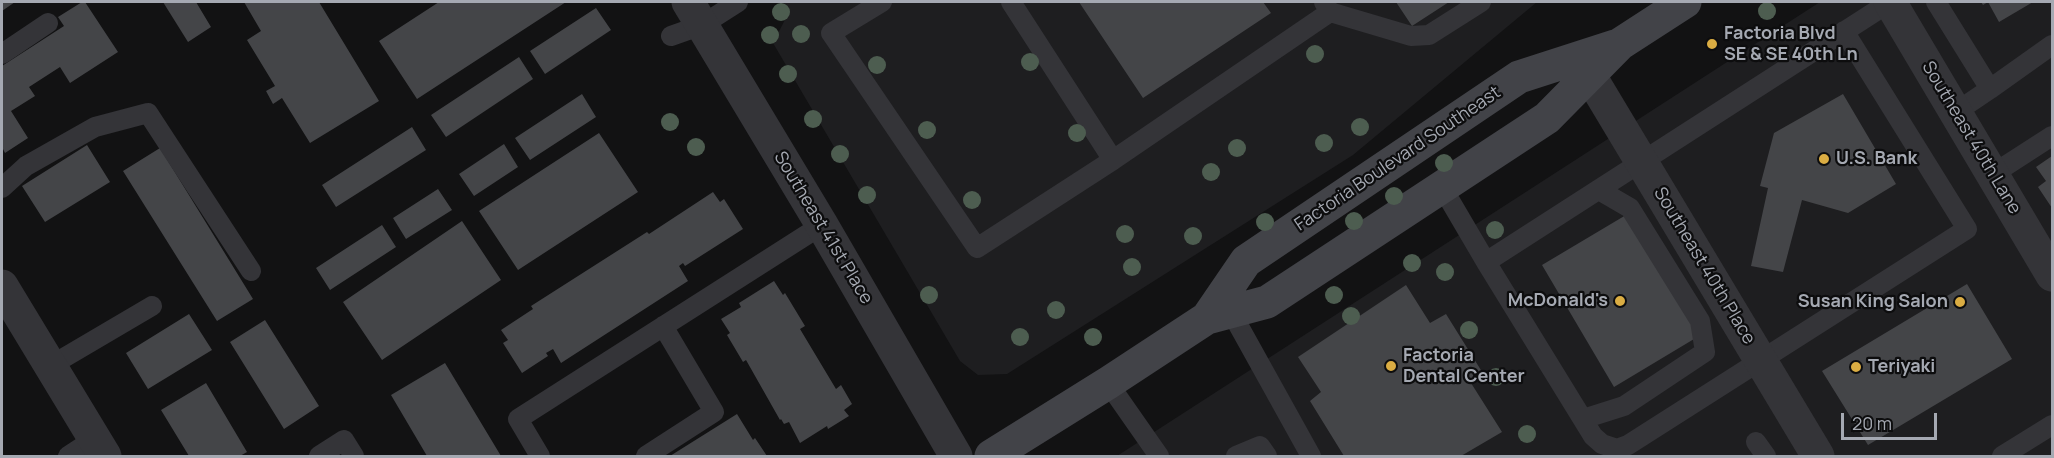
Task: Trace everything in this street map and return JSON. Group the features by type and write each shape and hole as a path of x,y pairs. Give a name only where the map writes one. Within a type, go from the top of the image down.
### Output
{"main road":[{"name":"Factoria Boulevard Southeast","path":"991,456 1219,315 1267,302 1547,117 1620,44 1685,2"},
{"name":"Factoria Boulevard Southeast","path":"1219,315 1246,261 1519,77 1620,44"}],"street":[{"name":"Southeast 40th Lane","path":"1890,2 2052,275"},
{"name":"Southeast 41st Place","path":"695,13 822,225 956,456"},
{"name":"Southeast 40th Place","path":"1590,75 1818,456"},
{"path":"2,286 50,366 89,451"}],"lane":[{"path":"670,36 695,13 738,2"},
{"path":"882,2 831,33 977,248 1113,160 1327,7 1411,36 1429,35 1481,2"},
{"path":"1011,2 1113,160"},
{"path":"1486,262 1890,2"},
{"path":"1936,2 1990,89"},
{"path":"2,54 48,23"},
{"path":"1442,187 1593,436 1602,444 1617,449 1623,448 1967,229 1844,31"},
{"path":"1956,112 2052,45"},
{"path":"2,188 26,166 95,127 148,113 251,271"},
{"path":"1993,174 2052,136"},
{"path":"1583,419 1624,406 1705,352 1700,321 1630,208 1599,190"},
{"path":"540,456 518,419 822,225"},
{"path":"50,366 152,306"},
{"path":"1219,315 1311,456"},
{"path":"646,456 714,412 663,326"},
{"path":"1108,383 1159,456"},
{"path":"2002,456 2052,425"},
{"path":"319,456 344,440 354,456"},
{"path":"1236,456 1260,446 1267,456"}],"shaded area":[{"path":"784,2 1537,2 1353,155 1007,374 978,375 960,361 773,43 789,12"},
{"path":"1820,2 2052,2 2052,456 1117,456"}],"building":[{"path":"2,2 15,2 2,11"},
{"path":"85,2 118,52 70,83 60,67 29,87 35,96 11,111 28,138 5,153 2,147 2,66 64,26 58,17"},
{"path":"163,2 196,2 211,27 188,42"},
{"path":"244,2 319,2 379,101 310,143 282,98 273,104 266,91 275,86 247,40 261,31"},
{"path":"439,2 566,2 417,99 379,41"},
{"path":"1079,2 1263,2 1271,13 1143,98"},
{"path":"1396,2 1449,2 1412,26"},
{"path":"1988,2 2033,2 1999,22"},
{"path":"596,8 611,30 545,74 530,51"},
{"path":"519,57 533,79 446,137 431,115"},
{"path":"582,94 596,117 530,160 515,138"},
{"name":"U.S. Bank","path":"1843,94 1896,184 1848,213 1802,200 1783,272 1751,266 1768,188 1760,186 1774,133"},
{"path":"412,127 426,150 336,207 322,185"},
{"path":"599,133 638,192 518,270 479,211"},
{"path":"504,144 518,167 474,196 459,174"},
{"path":"87,145 110,182 45,222 22,186"},
{"path":"160,148 253,299 217,321 123,171"},
{"path":"2052,156 2052,208 2038,187 2046,181 2036,167"},
{"path":"438,189 452,210 406,239 393,218"},
{"path":"713,192 720,202 724,199 743,229 685,266 683,263 679,266 688,281 561,363 553,349 546,353 548,356 522,373 503,343 508,340 501,330 533,309 531,306"},
{"name":"McDonald's","path":"1626,215 1699,336 1614,387 1542,265"},
{"path":"462,221 501,280 382,360 343,302"},
{"path":"382,225 396,247 330,290 316,268"},
{"path":"774,281 783,295 785,293 805,326 800,329 836,389 841,385 852,404 844,410 849,416 828,429 827,426 800,443 789,422 784,424 780,420 746,360 743,362 727,335 730,333 721,319 741,307 739,303"},
{"path":"1967,284 2012,359 1868,445 1822,371"},
{"name":"Factoria Dental Center","path":"1406,285 1430,323 1446,314 1484,375 1471,383 1502,432 1461,456 1344,456 1310,401 1321,392 1298,357"},
{"path":"189,314 212,350 148,389 126,353"},
{"path":"265,320 319,406 284,429 230,342"},
{"path":"445,363 501,456 427,456 391,395"},
{"path":"206,383 247,452 240,456 189,456 161,410"},
{"path":"737,414 753,440 755,438 767,456 670,456"}],"place":[{"name":"Factoria Blvd SE & SE 40th Ln","path":"1712,44"},
{"name":"U.S. Bank","path":"1824,159"},
{"name":"McDonald's","path":"1620,301"},
{"name":"Susan King Salon","path":"1960,302"},
{"name":"Factoria Dental Center","path":"1391,366"},
{"name":"Teriyaki","path":"1856,367"}]}
